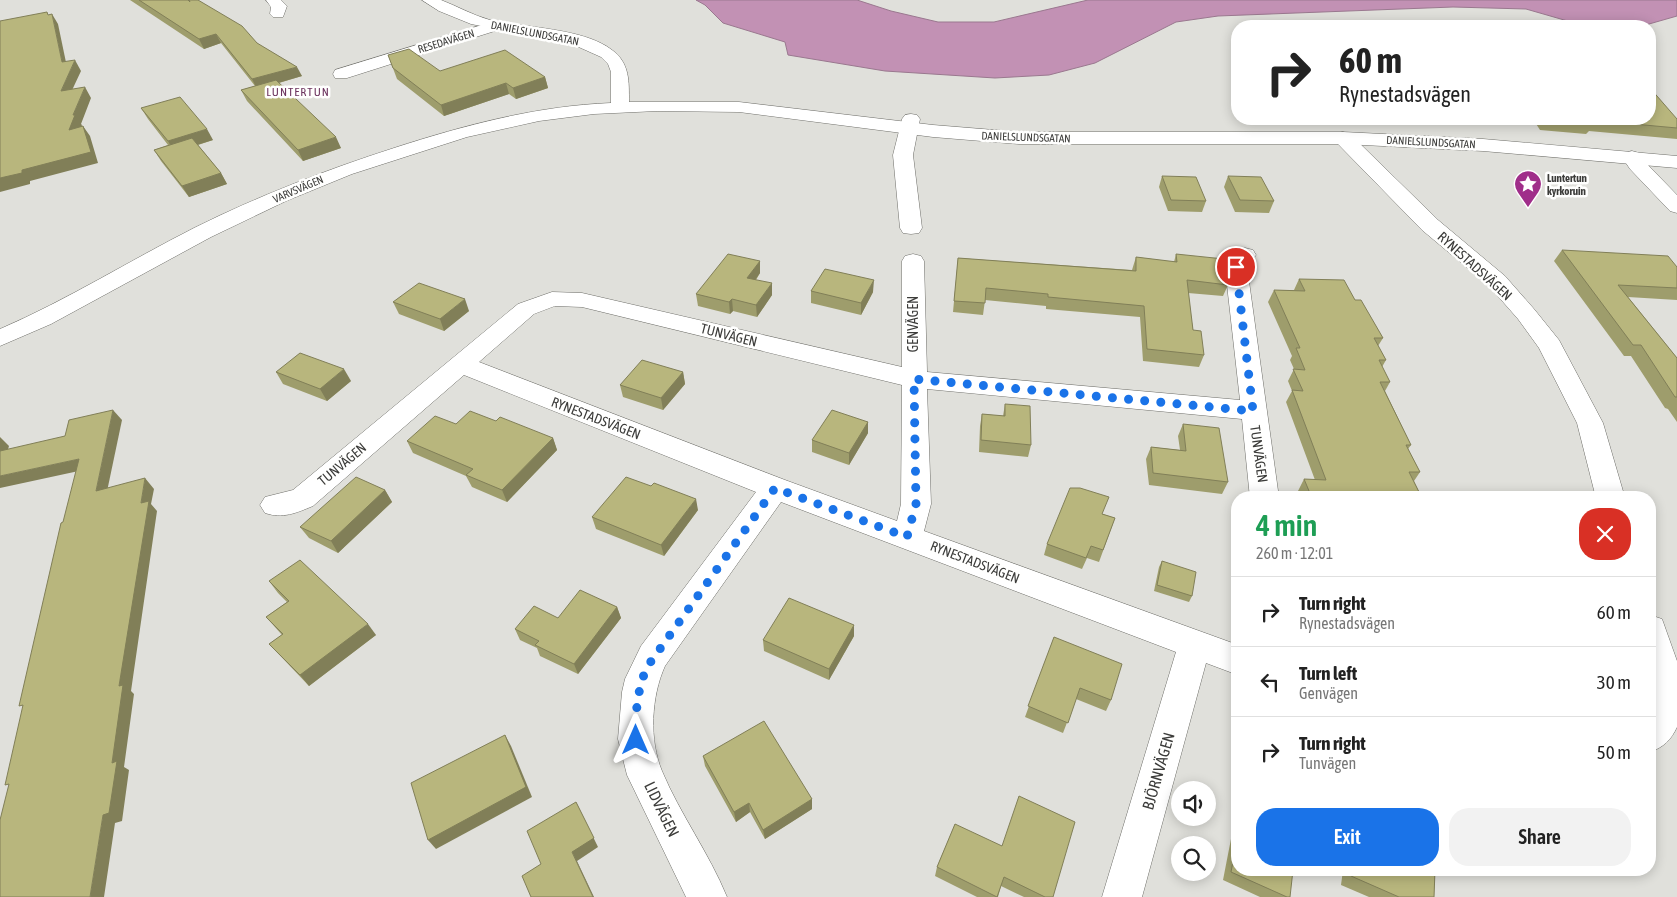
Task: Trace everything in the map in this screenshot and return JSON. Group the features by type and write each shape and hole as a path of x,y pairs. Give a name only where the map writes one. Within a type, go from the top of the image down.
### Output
{"street":[{"name":"DANIELSLUNDSGATAN","path":"429,0 466,18 494,26 575,40 607,54 615,61 619,71 620,107 699,106 773,110 910,123 990,136 1052,139 1343,138 1441,142 1677,162"},
{"name":"RESEDAVÄGEN","path":"341,74 494,26"},
{"name":"VARVSVÄGEN","path":"0,338 43,319 203,232 345,170 412,147 482,128 566,112 620,107"},
{"path":"910,123 902,155 911,228"},
{"name":"RYNESTADSVÄGEN","path":"1343,138 1430,225 1497,281 1526,314 1550,346 1590,423 1610,491"},
{"path":"1632,157 1637,165 1677,207"},
{"name":"TUNVÄGEN","path":"1245,255 1236,267 1264,491"},
{"name":"GENVÄGEN","path":"907,537 916,504 913,261"},
{"name":"TUNVÄGEN","path":"275,505 285,505 302,498 526,309 552,299 572,298 914,379 1253,411"},
{"name":"RYNESTADSVÄGEN","path":"461,364 775,488 1231,657"},
{"name":"LIDVÄGEN","path":"706,897 646,774 636,740 639,692 642,679 653,656 775,488"},
{"name":"BJÖRNVÄGEN","path":"1122,897 1195,644"},
{"path":"1656,652 1666,690 1665,708 1661,724 1656,729"}],"shaded area":[{"path":"696,0 857,0 891,11 938,22 994,22 1088,0 1677,0 1677,16 1656,22 1656,20 1564,20 1526,9 1453,7 1218,16 1176,22 1095,63 1049,75 995,78 885,71 788,55 785,42 723,23 705,5"}],"building":[{"path":"139,0 188,0 190,2 189,0 198,0 242,26 257,43 297,67 252,79 216,34 199,39"},
{"path":"47,12 48,15 52,14 62,62 75,60 61,91 85,87 69,130 83,126 91,152 22,170 22,173 0,178 0,21"},
{"path":"409,49 440,71 505,50 545,77 513,88 506,83 441,105 393,68 388,55"},
{"path":"276,80 336,137 298,150 241,90"},
{"path":"1656,95 1677,119 1677,128 1644,125 1656,125"},
{"path":"180,97 207,129 168,141 141,108"},
{"path":"192,138 221,173 182,186 154,150"},
{"path":"1162,176 1196,177 1206,201 1171,200"},
{"path":"1228,176 1261,177 1274,201 1240,200"},
{"path":"1562,250 1668,256 1677,267 1677,288 1618,285 1677,358 1677,397 1675,397 1641,345 1633,345"},
{"path":"728,254 760,261 747,278 772,283 756,305 732,299 729,302 696,294"},
{"path":"1176,254 1224,259 1228,285 1187,280 1193,330 1201,331 1204,355 1147,349 1144,306 1048,297 1048,294 986,288 985,303 954,301 958,258 1136,271 1136,257 1177,262"},
{"path":"825,269 874,280 861,303 811,291"},
{"path":"1299,279 1344,280 1355,300 1361,300 1383,338 1374,338 1386,360 1379,360 1390,382 1380,382 1411,445 1406,445 1420,472 1409,472 1418,491 1309,491 1304,479 1326,480 1292,390 1303,391 1293,369 1305,370 1296,348 1300,348 1274,290 1305,291"},
{"path":"419,283 465,299 440,319 393,302"},
{"path":"300,353 344,369 320,389 276,372"},
{"path":"642,360 683,372 661,398 620,385"},
{"path":"1005,404 1030,406 1031,445 981,440 982,414 1005,416"},
{"path":"113,410 96,491 145,478 141,503 149,501 119,686 123,685 112,763 117,761 109,813 103,815 90,897 0,897 0,820 9,784 5,785 23,705 19,706 61,523 63,522 79,459 0,476 0,451 65,436 69,420"},
{"path":"832,410 868,422 849,453 812,440"},
{"path":"470,411 496,421 500,417 553,438 502,490 466,475 473,469 407,441 435,416 456,424"},
{"path":"1183,424 1219,428 1228,482 1153,473 1151,447 1186,451"},
{"path":"356,477 385,490 331,541 300,527"},
{"path":"626,477 651,486 654,483 696,499 661,545 592,517"},
{"path":"1070,488 1080,488 1109,497 1102,514 1115,518 1103,550 1091,546 1086,558 1047,544"},
{"path":"300,560 368,624 300,675 269,644 283,634 266,617 289,601 269,581"},
{"path":"1162,561 1196,572 1192,596 1157,585"},
{"path":"580,590 617,607 574,664 535,645 539,641 515,629 534,606 558,618"},
{"path":"789,598 854,625 829,669 763,640"},
{"path":"1054,637 1122,664 1111,700 1080,688 1068,723 1028,706"},
{"path":"764,721 812,799 763,830 749,803 734,812 703,756"},
{"path":"505,735 526,787 428,840 411,783"},
{"path":"1019,796 1075,822 1053,897 1045,897 1004,877 997,897 937,867 955,824 1002,846"},
{"path":"576,802 594,838 572,852 593,897 531,897 522,876 541,864 527,831"},
{"path":"1240,876 1292,876 1290,897"},
{"path":"1351,876 1435,876 1434,897 1399,897"}],"place":[{"name":"Luntertun kyrkoruin","path":"1528,208"}],"district":[{"name":"LUNTERTUN","path":"298,92"}],"route":[{"path":"636,740 637,706 642,679 653,656 775,488 907,537 916,504 914,379 1253,411 1236,267"}]}
